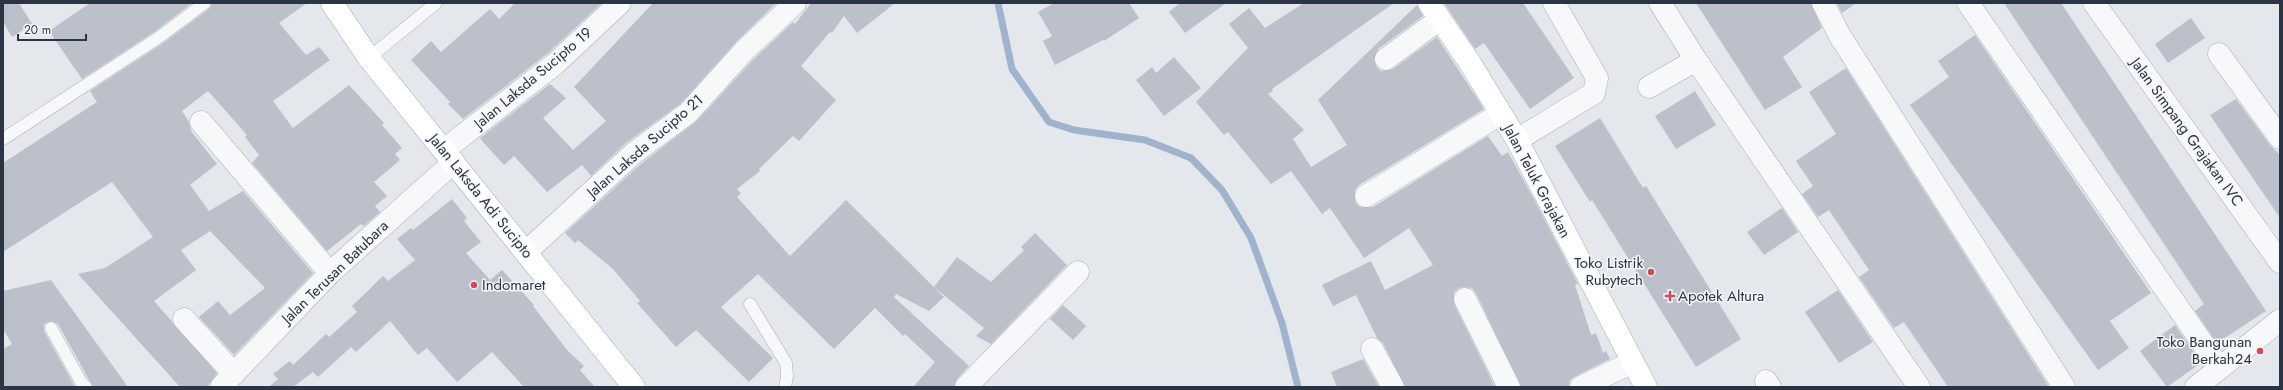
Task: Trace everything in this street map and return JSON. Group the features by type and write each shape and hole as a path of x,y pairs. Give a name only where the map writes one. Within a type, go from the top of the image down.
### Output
{"main road":[{"name":"Jalan Laksda Adi Sucipto","path":"332,3 369,58 634,387"},
{"name":"Jalan Teluk Grajakan","path":"1434,11 1470,63 1517,140 1646,387"}],"street":[{"name":"Jalan Laksda Sucipto 19","path":"449,156 555,64 620,3"},
{"name":"Jalan Laksda Sucipto 21","path":"526,252 634,153 688,113 748,46 795,3"},
{"path":"1517,140 1594,92 1596,86 1597,78 1554,3"},
{"path":"1660,3 1696,60 1919,387"},
{"path":"1823,3 1840,36 2064,387"},
{"path":"1968,3 2219,367"},
{"name":"Jalan Simpang Grajakan IVC","path":"2094,3 2280,262"},
{"path":"1386,59 1434,11"},
{"path":"2219,54 2280,138"},
{"path":"1649,87 1696,60"},
{"path":"1366,196 1500,114"},
{"path":"201,122 330,274"},
{"name":"Jalan Terusan Batubara","path":"227,381 330,274 449,156"},
{"path":"966,387 1078,272"},
{"path":"1465,299 1510,387"},
{"path":"184,319 227,381"},
{"path":"2196,387 2219,367 2280,320"},
{"path":"1372,349 1393,387"},
{"path":"1581,387 1633,362"}],"lane":[{"path":"3,139 158,38 205,3"},
{"path":"369,58 436,3"},
{"path":"750,304 786,363 787,376 785,387"},
{"path":"51,328 81,382 86,387"}],"building":[{"path":"3,3 19,3 32,24 12,37 3,22"},
{"path":"90,3 192,3 154,32 82,79 49,31"},
{"path":"212,3 307,3 279,23 306,55 319,47 330,60 273,101 293,128 349,85 384,123 382,125 402,148 395,154 400,160 374,182 387,196 375,206 380,212 364,226 361,224 327,251 252,163 259,155 245,137 247,135 208,91 182,111 189,122 191,131 217,164 190,185 209,211 243,191 313,273 234,355 199,317 218,301 230,315 265,288 210,231 181,250 196,270 154,301 217,373 207,387 180,387 78,274 105,268 153,237 112,182 3,252 3,163 97,102 90,91 162,44 209,9"},
{"path":"515,3 602,3 547,54 463,119 448,104 450,102 411,60 431,41 441,52 490,9 499,19"},
{"path":"653,3 775,4 735,43 680,104 626,143 591,176 582,165 547,192 514,156 504,165 480,138 550,84 566,98 543,118 573,150 606,121 574,87"},
{"path":"811,3 895,3 857,33 844,16 832,33 830,32 801,66 836,100 799,141 793,136 759,169 760,171 737,189 741,193 737,197 790,256 846,200 944,297 929,311 896,294 894,297 969,366 957,379 954,387 913,387 935,362 905,334 903,336 875,308 834,349 758,274 721,307 773,358 749,382 696,330 676,347 637,303 640,301 613,269 578,240 575,243 565,233 642,163 697,121 753,60 793,22 795,24"},
{"path":"1054,3 1129,3 1139,18 1104,41 1103,40 1055,65 1043,41 1052,36 1038,12"},
{"path":"1180,3 1226,3 1185,33 1169,12"},
{"path":"1304,3 1394,3 1272,89 1273,91 1268,94 1304,130 1293,139 1311,167 1347,145 1318,100 1417,5 1423,16 1378,49 1374,60 1376,66 1381,71 1393,69 1437,37 1484,109 1359,185 1355,190 1355,202 1360,207 1373,207 1488,136 1502,156 1508,152 1534,199 1578,284 1575,285 1591,335 1596,333 1603,353 1606,351 1610,359 1570,380 1569,387 1521,387 1476,293 1472,288 1465,287 1459,288 1454,292 1454,304 1495,387 1405,387 1383,343 1377,338 1356,295 1333,306 1322,285 1371,261 1385,290 1433,265 1409,228 1364,258 1330,208 1322,214 1291,171 1271,184 1228,132 1224,135 1196,102 1248,48 1229,24 1249,8 1265,28"},
{"path":"1444,3 1523,3 1574,78 1530,109 1484,43 1475,49"},
{"path":"1696,3 1811,3 1822,28 1783,57 1802,87 1765,110"},
{"path":"1837,3 1856,3 1842,13"},
{"path":"2004,3 2061,3 2266,311 2217,343 2195,311 2204,304"},
{"path":"2191,18 2205,38 2168,63 2155,44"},
{"path":"1975,35 2151,293 2110,321 2129,348 2098,370 1910,105 1949,77 1938,61"},
{"path":"1174,57 1201,88 1164,116 1136,80 1152,67 1156,73"},
{"path":"1846,68 2049,387 1948,387 1904,322 1894,328 1859,277 1869,270 1829,210 1818,217 1802,194 1813,186 1796,161 1836,134 1809,92"},
{"path":"1695,91 1716,125 1676,149 1655,116"},
{"path":"2236,99 2270,145 2280,155 2280,218 2210,115"},
{"path":"1600,118 1643,188 1646,186 1741,339 1696,367 1592,200 1590,202 1555,146"},
{"path":"452,199 467,218 464,221 481,242 466,253 490,280 502,270 534,305 533,306 568,351 584,366 580,370 595,387 524,387 492,352 457,382 427,348 418,355 390,321 356,352 351,347 318,377 313,372 293,387 269,387 278,379 273,374 290,361 293,365 326,334 329,337 357,312 352,306 383,276 388,281 415,260 397,239 411,228 413,230"},
{"path":"1782,208 1798,232 1764,255 1747,232"},
{"path":"1035,233 1067,265 991,344 976,336 984,328 934,287 957,257 991,282 1024,250 1021,247"},
{"path":"51,280 128,387 93,387 58,324 51,321 44,324 44,331 75,387 3,387 3,349 12,344 3,329 3,291"},
{"path":"1838,290 1873,342 1839,363 1805,312"},
{"path":"1063,305 1086,326 1073,340 1050,319"},
{"path":"2175,325 2201,363 2167,387 2140,351"},
{"path":"1363,359 1379,387 1337,387 1331,372"}],"waterway":[{"path":"998,3 1012,69 1049,122 1074,130 1145,140 1191,158 1222,190 1251,238 1282,323 1298,387"}],"place":[{"name":"Toko Listrik Rubytech","path":"1651,272"},
{"name":"Indomaret","path":"474,285"},
{"name":"Apotek Altura","path":"1670,296"},
{"name":"Toko Bangunan Berkah24","path":"2260,351"}]}
